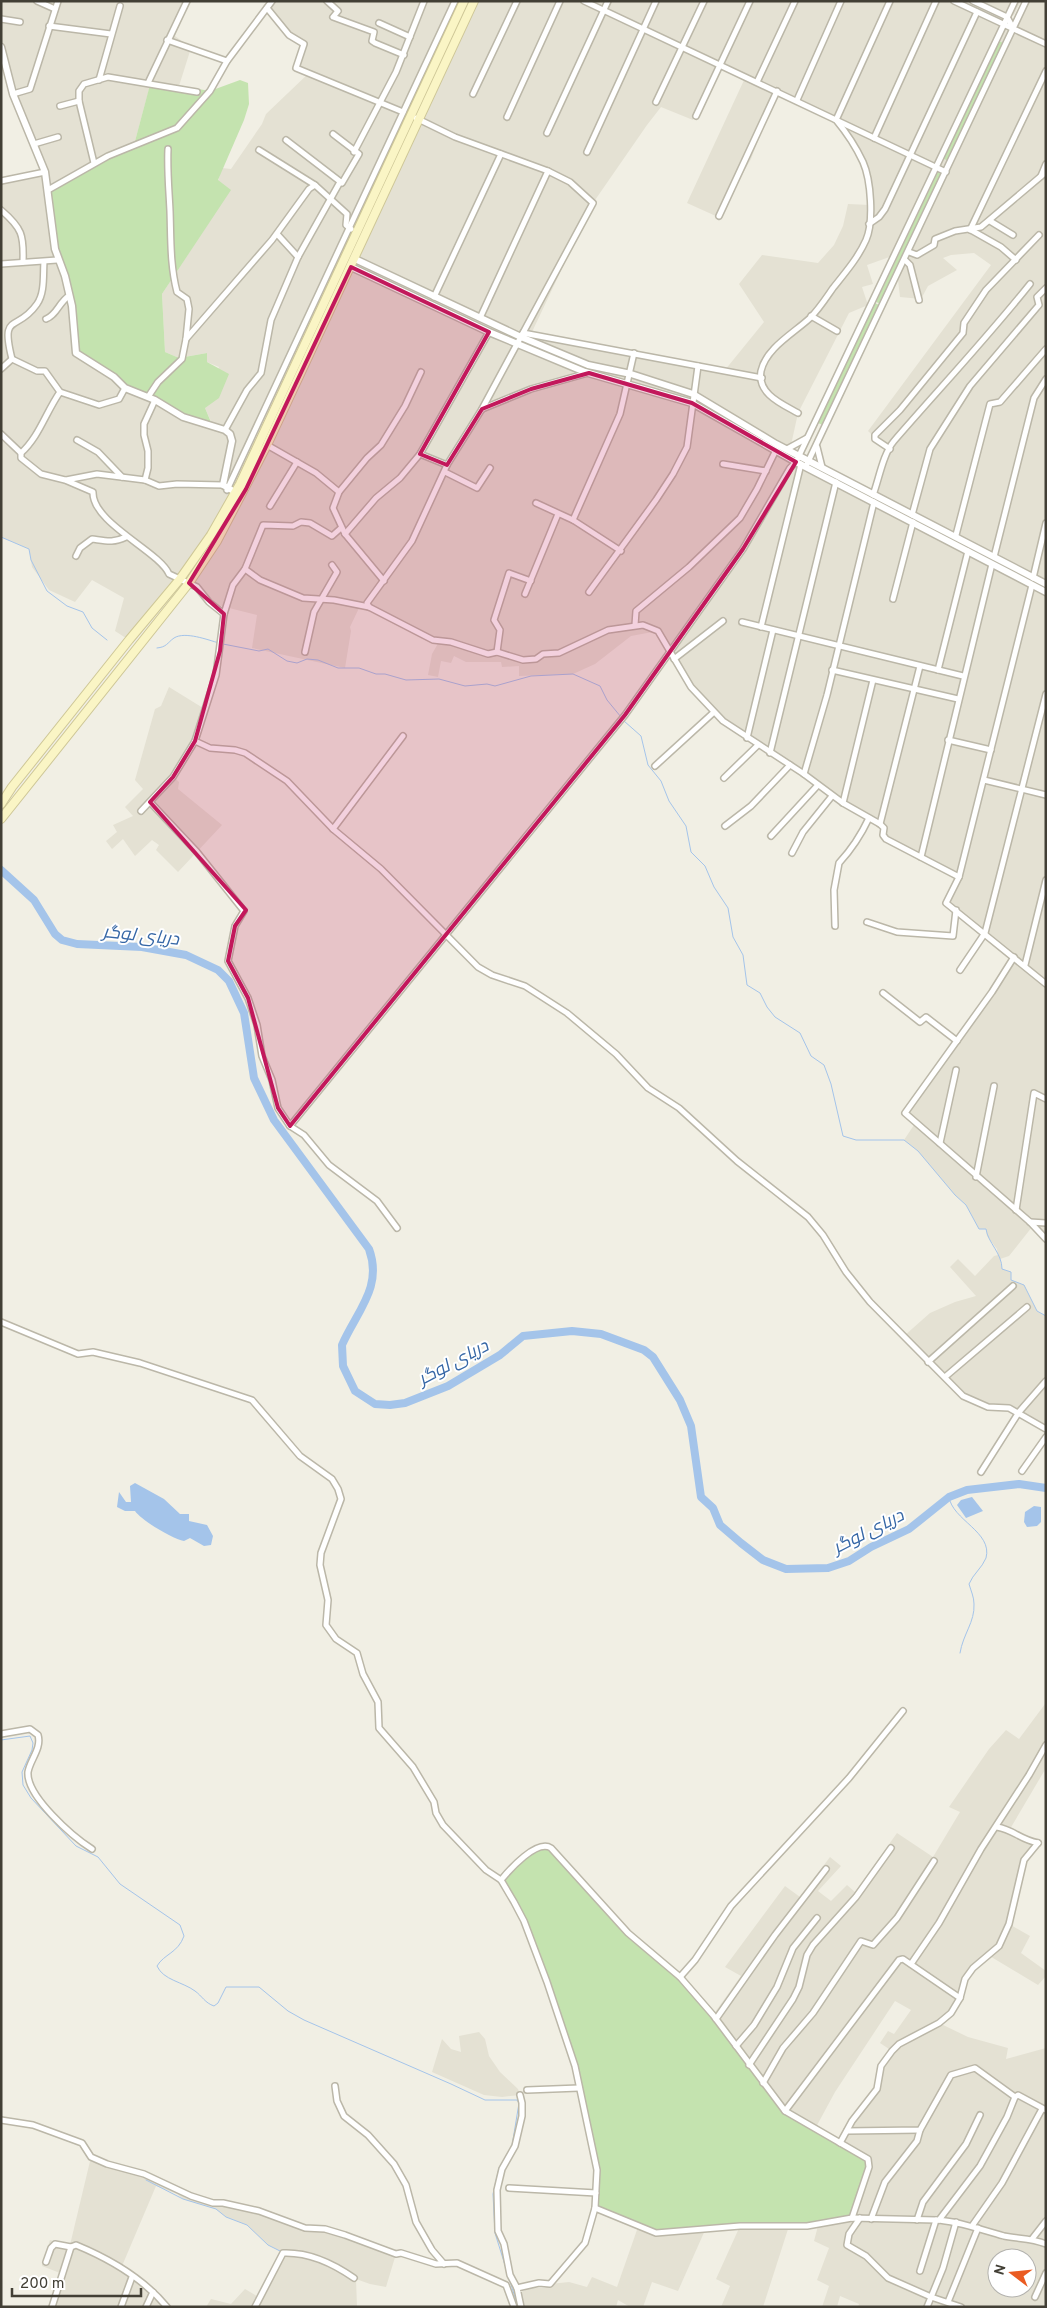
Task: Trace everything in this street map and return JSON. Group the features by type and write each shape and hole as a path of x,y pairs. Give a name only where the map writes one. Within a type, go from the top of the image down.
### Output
{"main road":[{"path":"1,804 12,787 180,579 211,535 229,489 325,303 352,230 411,116 464,1"},
{"path":"1,819 189,583 217,541 267,445 474,1"}],"street":[{"path":"37,1 55,8"},
{"path":"14,94 30,89 58,1"},
{"path":"148,83 168,40 172,37 187,1"},
{"path":"48,190 94,163 177,128 210,91 227,61 272,1"},
{"path":"328,1 338,11 333,17 374,32 372,40 375,43 404,55"},
{"path":"354,152 404,55 424,1"},
{"path":"258,150 330,196 347,214 346,225 352,230 403,112 455,1"},
{"path":"473,94 517,1"},
{"path":"507,117 560,1"},
{"path":"584,1 946,172"},
{"path":"547,134 608,1"},
{"path":"587,152 656,1"},
{"path":"656,102 704,1"},
{"path":"696,116 750,1"},
{"path":"757,82 795,1"},
{"path":"796,100 841,1"},
{"path":"836,120 890,1"},
{"path":"874,138 936,1"},
{"path":"954,1 1046,44"},
{"path":"974,1 982,3 1007,17 1013,29"},
{"path":"761,627 810,433 937,168 1014,1"},
{"path":"290,1126 625,716 669,650 743,549 790,468 802,462 819,440 1026,1"},
{"path":"99,80 120,6"},
{"path":"267,8 289,35 304,44 296,68 403,112"},
{"path":"869,224 879,217 885,209 977,12"},
{"path":"1,19 20,22"},
{"path":"379,23 410,37"},
{"path":"49,26 111,34"},
{"path":"168,40 227,61"},
{"path":"1,47 14,94 45,172 57,260 65,276 76,352 114,377 125,388 155,400 183,417 225,430 230,434 232,441 229,489 177,484 159,486 145,480 97,474 66,480"},
{"path":"970,230 1046,70"},
{"path":"94,163 79,102 79,91 84,84 108,77 197,92"},
{"path":"719,216 777,91"},
{"path":"60,106 79,102"},
{"path":"368,607 367,603 412,541 447,465 482,409 593,203 570,182 548,171 501,154 411,116"},
{"path":"798,413 771,398 763,386 764,362 776,347 812,316 848,269 866,239 869,224 868,182 863,162 845,131 836,120"},
{"path":"225,430 247,390 261,373 271,320 298,257 330,196 340,182 342,183 359,154 332,134"},
{"path":"34,144 58,137"},
{"path":"286,140 340,182"},
{"path":"148,397 158,382 182,359 189,309 186,299 177,292 169,243 168,149"},
{"path":"434,297 501,154"},
{"path":"1040,178 1046,164"},
{"path":"480,318 548,171"},
{"path":"1,181 45,172"},
{"path":"909,252 917,254 934,245 935,239 944,234 981,227 1046,172"},
{"path":"186,339 277,234 309,189 315,185"},
{"path":"1,210 19,227 24,238 23,262"},
{"path":"990,221 1014,235"},
{"path":"970,230 1000,247 1016,260"},
{"path":"277,234 298,257"},
{"path":"890,449 875,439 875,435 900,410 963,333 964,323 986,290 1039,235"},
{"path":"1,264 57,260"},
{"path":"905,260 910,265 919,300"},
{"path":"44,262 42,295 37,305 22,318 12,322 4,332 12,359 38,371 45,372 60,392 86,398 99,404 119,399 125,388"},
{"path":"353,263 588,365 631,374 693,394 787,449 802,462 822,468 992,564 1033,581 1046,584"},
{"path":"353,263 489,332 517,344 588,373 692,403 836,482 874,498"},
{"path":"804,774 815,741 874,498 890,449 953,373 995,329 1030,284"},
{"path":"894,599 930,448 970,386 1039,305 1037,297 1046,288"},
{"path":"46,319 52,317 63,299 69,296"},
{"path":"812,316 837,331"},
{"path":"345,534 376,498 400,478 420,454 489,332"},
{"path":"522,335 634,353 762,378"},
{"path":"956,535 990,404 1000,402 1046,349"},
{"path":"573,520 620,414 631,374 634,353"},
{"path":"1,369 12,359"},
{"path":"589,592 621,551 673,474 687,446 698,366"},
{"path":"384,581 345,534 332,508 340,492 367,458 381,444 405,406 421,372"},
{"path":"482,409 531,389 588,373"},
{"path":"994,557 1034,398 1046,378"},
{"path":"20,453 33,440 48,409 60,392"},
{"path":"145,480 148,468 148,451 144,424 155,400"},
{"path":"813,427 823,431"},
{"path":"787,449 800,443 810,433"},
{"path":"2,436 20,453 21,458 41,474 66,480 93,492 98,509 126,537 165,565 169,574 197,587 209,602 224,614"},
{"path":"77,440 98,452 122,477"},
{"path":"819,440 817,455 822,468"},
{"path":"267,445 297,462 340,492"},
{"path":"635,625 636,611 689,567 740,518 776,450"},
{"path":"420,454 447,465"},
{"path":"270,506 297,462"},
{"path":"723,464 766,471"},
{"path":"445,472 477,488 490,468"},
{"path":"770,753 836,482"},
{"path":"536,503 573,520 621,551"},
{"path":"525,594 558,514"},
{"path":"912,519 956,535 1033,581 1046,592"},
{"path":"141,811 173,778 195,741 209,701 220,651 224,614 233,585 245,569 263,525 292,526 301,522 310,523 332,536 341,528"},
{"path":"1046,523 959,878 946,902 1046,984"},
{"path":"76,556 80,548 92,539 107,543 126,537"},
{"path":"938,670 968,551"},
{"path":"921,857 963,676 992,564"},
{"path":"305,652 312,618 319,600 337,572 332,565"},
{"path":"245,569 260,580 304,598 334,600 368,607 434,640 451,642 488,654 497,652 523,660 536,659 543,654 559,653 608,630 643,625 658,631 691,687 713,713 747,738 804,774 832,796 880,824 884,828 883,835 886,839 959,878"},
{"path":"497,652 500,630 494,620 509,574 531,581"},
{"path":"674,659 723,620"},
{"path":"742,622 963,676"},
{"path":"747,738 774,630"},
{"path":"880,824 920,666"},
{"path":"832,670 958,699"},
{"path":"843,803 873,680"},
{"path":"960,970 985,933 1046,694"},
{"path":"655,766 713,713"},
{"path":"332,829 404,736"},
{"path":"948,740 991,750"},
{"path":"195,741 210,748 235,750 245,753 292,785 332,829 381,869 478,967 492,975 525,986 567,1014 616,1054 648,1088 679,1108 737,1161 808,1217 823,1235 846,1272 870,1302 963,1396 988,1407 1009,1408 1046,1429"},
{"path":"724,778 758,745"},
{"path":"725,826 751,806 790,765"},
{"path":"984,780 1046,795"},
{"path":"771,836 818,785"},
{"path":"792,853 803,832 832,796"},
{"path":"150,802 198,852 244,911 233,933 228,961 248,998 257,1025 262,1056 272,1080 278,1108 290,1126 304,1135 329,1165 377,1201 397,1228"},
{"path":"835,926 834,890 839,863 847,856 858,840 869,818"},
{"path":"1025,965 1046,880"},
{"path":"867,922 897,932 953,936 956,910"},
{"path":"1014,957 905,1113 976,1177 1030,1222 1046,1239"},
{"path":"883,993 920,1022 926,1017 957,1041"},
{"path":"940,1143 956,1070"},
{"path":"976,1177 994,1086"},
{"path":"1016,1210 1034,1094 1046,1099"},
{"path":"1030,1222 1046,1223"},
{"path":"928,1362 1013,1286"},
{"path":"945,1377 1026,1306"},
{"path":"1,1322 78,1354 94,1352 140,1363 252,1400 300,1456 332,1479 338,1488 341,1499 321,1559 322,1577 328,1600 326,1625 336,1639 357,1653 363,1674 378,1702 379,1728 413,1767 434,1802 436,1813 443,1825 486,1870 501,1880 524,1921 568,2046 579,2088 596,2170 595,2208 585,2243 550,2284 539,2283 517,2288"},
{"path":"981,1472 1019,1412 1046,1381"},
{"path":"1022,1471 1046,1437"},
{"path":"680,1977 695,1960 731,1906 850,1778 903,1711"},
{"path":"1,1734 30,1729 38,1735 38,1747 28,1773 33,1790 46,1808 79,1841 92,1849"},
{"path":"911,1964 1046,1745"},
{"path":"840,2143 876,2088 881,2066 892,2051 899,2044 931,2025 939,2023 957,2007 965,1979 973,1968 994,1951 1002,1941 1009,1924 1024,1860 1038,1843 1017,1837 1010,1829 997,1826"},
{"path":"501,1880 529,1853 540,1846 547,1846 572,1870 628,1933 680,1977 716,2019 785,2111 869,2162 852,2218"},
{"path":"749,2064 793,1999 799,1987 807,1955 813,1945 856,1897 891,1848"},
{"path":"763,2083 783,2048 813,2013 861,1941 871,1946 897,1918 934,1860"},
{"path":"716,2019 775,1935 826,1869"},
{"path":"736,2046 754,2025 777,1987 793,1948 817,1918"},
{"path":"785,2111 895,1964 903,1959 960,1998"},
{"path":"871,2219 885,2182 917,2141 920,2130 948,2078 954,2073 975,2068 1015,2097 1018,2095 1044,2110 1002,2183 972,2226"},
{"path":"335,2086 337,2101 344,2116 368,2135 394,2164 406,2185 416,2222 432,2250 444,2264"},
{"path":"527,2090 579,2088"},
{"path":"520,2095 522,2116 517,2138 513,2151 502,2169 497,2190 498,2231 504,2244 510,2275 517,2288 521,2307"},
{"path":"920,2271 937,2220 980,2166 1015,2097"},
{"path":"917,2220 922,2202 966,2144 980,2115"},
{"path":"1,2120 33,2125 82,2143 91,2157 107,2164 144,2174 191,2196 213,2203 223,2203 259,2211 305,2228 326,2230 345,2235 396,2254 436,2264 457,2263 506,2285 514,2307"},
{"path":"847,2131 920,2130"},
{"path":"509,2188 596,2193"},
{"path":"595,2208 656,2233 740,2226 807,2226 852,2218 937,2220 956,2222 1012,2237 1032,2238 1046,2244"},
{"path":"860,2218 849,2234 847,2245 866,2256 888,2278 931,2297 961,2307"},
{"path":"1032,2238 1046,2221"},
{"path":"926,2307 956,2222"},
{"path":"950,2304 978,2228"},
{"path":"46,2262 51,2248 55,2244 71,2247 76,2245 108,2258 153,2292 167,2307"},
{"path":"52,2307 71,2247"},
{"path":"255,2307 283,2253 316,2258 338,2267 354,2278"},
{"path":"1037,2292 1046,2272"},
{"path":"121,2307 132,2277"},
{"path":"146,2307 153,2292"}],"highlighted area":[{"path":"351,267 489,332 420,454 447,465 482,409 531,389 589,373 692,403 796,462 743,549 625,715 290,1126 278,1108 248,998 228,961 235,926 246,910 150,802 173,777 195,741 220,651 224,614 189,583 246,489"}],"shaded area":[{"path":"1,1 187,1 175,36 191,48 179,86 151,82 134,145 48,190 213,426 205,408 219,367 207,362 207,353 179,358 165,352 162,294 230,190 218,181 222,168 231,169 262,124 266,114 310,72 297,64 307,43 294,37 266,5 269,1 464,1 325,303 211,535 129,640 115,631 124,598 92,580 75,602 49,590 32,567 29,549 1,537 1,181 45,172 26,127 1,47"},
{"path":"474,1 1021,1 1014,15 1007,17 1013,28 1026,1 1046,1 1046,1239 1032,1227 1009,1256 1000,1259 1002,1269 1011,1272 1011,1280 1024,1285 1037,1311 1046,1316 1046,1429 1019,1412 988,1407 963,1396 904,1336 930,1313 955,1302 976,1296 950,1267 958,1259 975,1276 994,1256 998,1255 997,1249 987,1236 986,1229 979,1229 966,1205 955,1195 918,1151 904,1140 916,1122 906,1115 1014,957 946,903 959,877 886,839 884,828 723,721 699,698 658,631 631,636 595,664 573,674 519,676 519,666 502,667 501,662 466,662 454,656 451,663 441,661 438,677 428,675 432,654 440,640 360,606 350,627 345,668 252,648 257,615 209,603 189,583 217,541","holes":["719,65 745,78 687,203 718,217 751,159 776,94 836,120 863,162 870,205 848,204 843,226 834,245 818,263 762,255 739,284 764,322 725,370 532,332 593,203 647,125 661,107 693,120","974,253 991,265 868,431 886,448 873,495 787,449 791,445 798,413 849,313 868,305 862,287 873,284 867,265 895,255 900,297 921,299 928,286 957,270 943,258 951,255"]},
{"path":"169,687 203,708 195,741 174,777 179,782 178,789 222,825 178,872 156,850 159,845 152,840 135,856 123,839 112,849 106,841 117,832 113,825 133,816 125,807 143,789 135,780 155,709 161,706"},
{"path":"1045,1704 1046,1768 1010,1829 1038,1843 1024,1860 1009,1924 1030,1936 1021,1953 1046,1971 1046,1976 1038,1985 988,1955 965,1979 960,1998 939,2023 968,2037 1008,2048 1006,2059 1046,2048 1046,2307 858,2307 859,2304 840,2296 837,2307 822,2307 829,2286 817,2280 829,2248 814,2241 840,2143 877,2089 881,2066 892,2051 880,2043 888,2031 894,2034 911,2010 895,2001 835,2092 815,2129 785,2111 713,2015 741,1976 725,1967 785,1886 800,1897 830,1857 841,1866 818,1891 831,1901 847,1885 855,1892 897,1833 933,1857 960,1812 949,1807 989,1749 1006,1730 1019,1739"},
{"path":"479,2032 485,2039 489,2056 500,2072 518,2089 520,2095 502,2097 484,2095 432,2072 442,2039 451,2049 461,2052 459,2036"},
{"path":"91,2157 131,2170 191,2196 223,2203 291,2223 325,2229 396,2254 386,2287 356,2279 357,2307 206,2307 211,2299 231,2304 245,2289 260,2298 282,2252 268,2245 247,2225 226,2217 216,2209 183,2199 177,2194 156,2186 122,2266 167,2307 50,2307 60,2273 42,2266 50,2240 70,2245"},
{"path":"740,2226 789,2226 763,2307 721,2307 730,2286 716,2279"},
{"path":"638,2227 706,2228 678,2291 652,2282 643,2307 630,2307 618,2300 616,2307 525,2307 521,2292 530,2288 545,2288 550,2284 569,2282 587,2287 592,2277 617,2287"}],"green space":[{"path":"998,41 1004,43 949,161 944,159"},
{"path":"240,80 248,83 249,104 218,180 231,190 162,294 165,352 179,358 207,353 207,362 229,374 219,398 205,408 213,427 139,395 76,353 72,306 57,260 48,190 134,145 151,81 210,91"},
{"path":"938,172 942,174 881,304 876,302"},
{"path":"875,303 881,306 823,425 818,423"},
{"path":"547,1846 628,1933 680,1977 713,2015 785,2111 869,2162 852,2218 818,2224 740,2226 656,2233 595,2208 597,2170 575,2066 524,1921 501,1880 529,1853"}],"water":[{"path":"135,1483 164,1499 180,1514 189,1514 189,1521 207,1525 213,1536 211,1545 204,1546 190,1538 184,1541 179,1540 151,1524 135,1511 125,1511 117,1507 119,1492 126,1502 131,1502 130,1486"},
{"path":"972,1497 983,1511 966,1518 957,1505 961,1500"},
{"path":"1034,1506 1041,1507 1041,1522 1037,1526 1027,1527 1024,1522 1025,1512"}],"waterway":[{"path":"1,537 29,549 31,560 47,591 67,606 83,612 92,628 107,640"},
{"path":"157,648 165,646 174,638 184,635 219,643"},
{"path":"223,644 259,651 268,649 287,661 297,663 307,659 318,660 338,668 359,668 376,674 385,674 406,680 439,679 465,686 487,684 495,686 531,676 573,674 600,686 607,700 621,717"},
{"path":"624,721 641,736 648,765 661,781 669,801 686,826 691,852 705,866 714,887 728,908 733,937 743,955 747,985 760,993 775,1017 800,1033 811,1056 824,1065 831,1084 843,1136 856,1140 904,1140 918,1151 955,1195 966,1205 979,1229 986,1229 989,1239 1000,1258 1002,1269 1011,1272 1011,1280 1024,1285 1037,1311 1046,1316"},
{"name":"دریای لوگر","path":"1,870 34,900 55,934 62,940 77,944 142,947 186,955 218,970 229,981 244,1013 254,1078 274,1120 369,1249 373,1275 371,1287 342,1345 343,1366 355,1391 375,1404 405,1403 448,1386 500,1355 523,1336 572,1331 601,1334 644,1350 653,1357 680,1400 691,1426 701,1497 713,1508 720,1525 741,1543 763,1560 786,1569 828,1568 849,1561 871,1547 909,1529 949,1497 967,1490 1019,1484 1046,1488"},
{"path":"949,1497 957,1513 978,1533 987,1549 984,1562 969,1584 974,1599 974,1610 960,1653"},
{"path":"1,1740 30,1736 33,1743 32,1750 22,1772 23,1785 31,1798 76,1846 98,1857 120,1884 180,1925 184,1936 181,1942 157,1966 164,1975 190,1988 214,2006 218,2003 226,1987 259,1987 288,2011 304,2020 485,2100 517,2100 519,2103 512,2146 499,2168 493,2194 495,2233 518,2307"},
{"path":"146,2180 183,2199 216,2209 226,2217 247,2225 268,2245 282,2252"}]}
